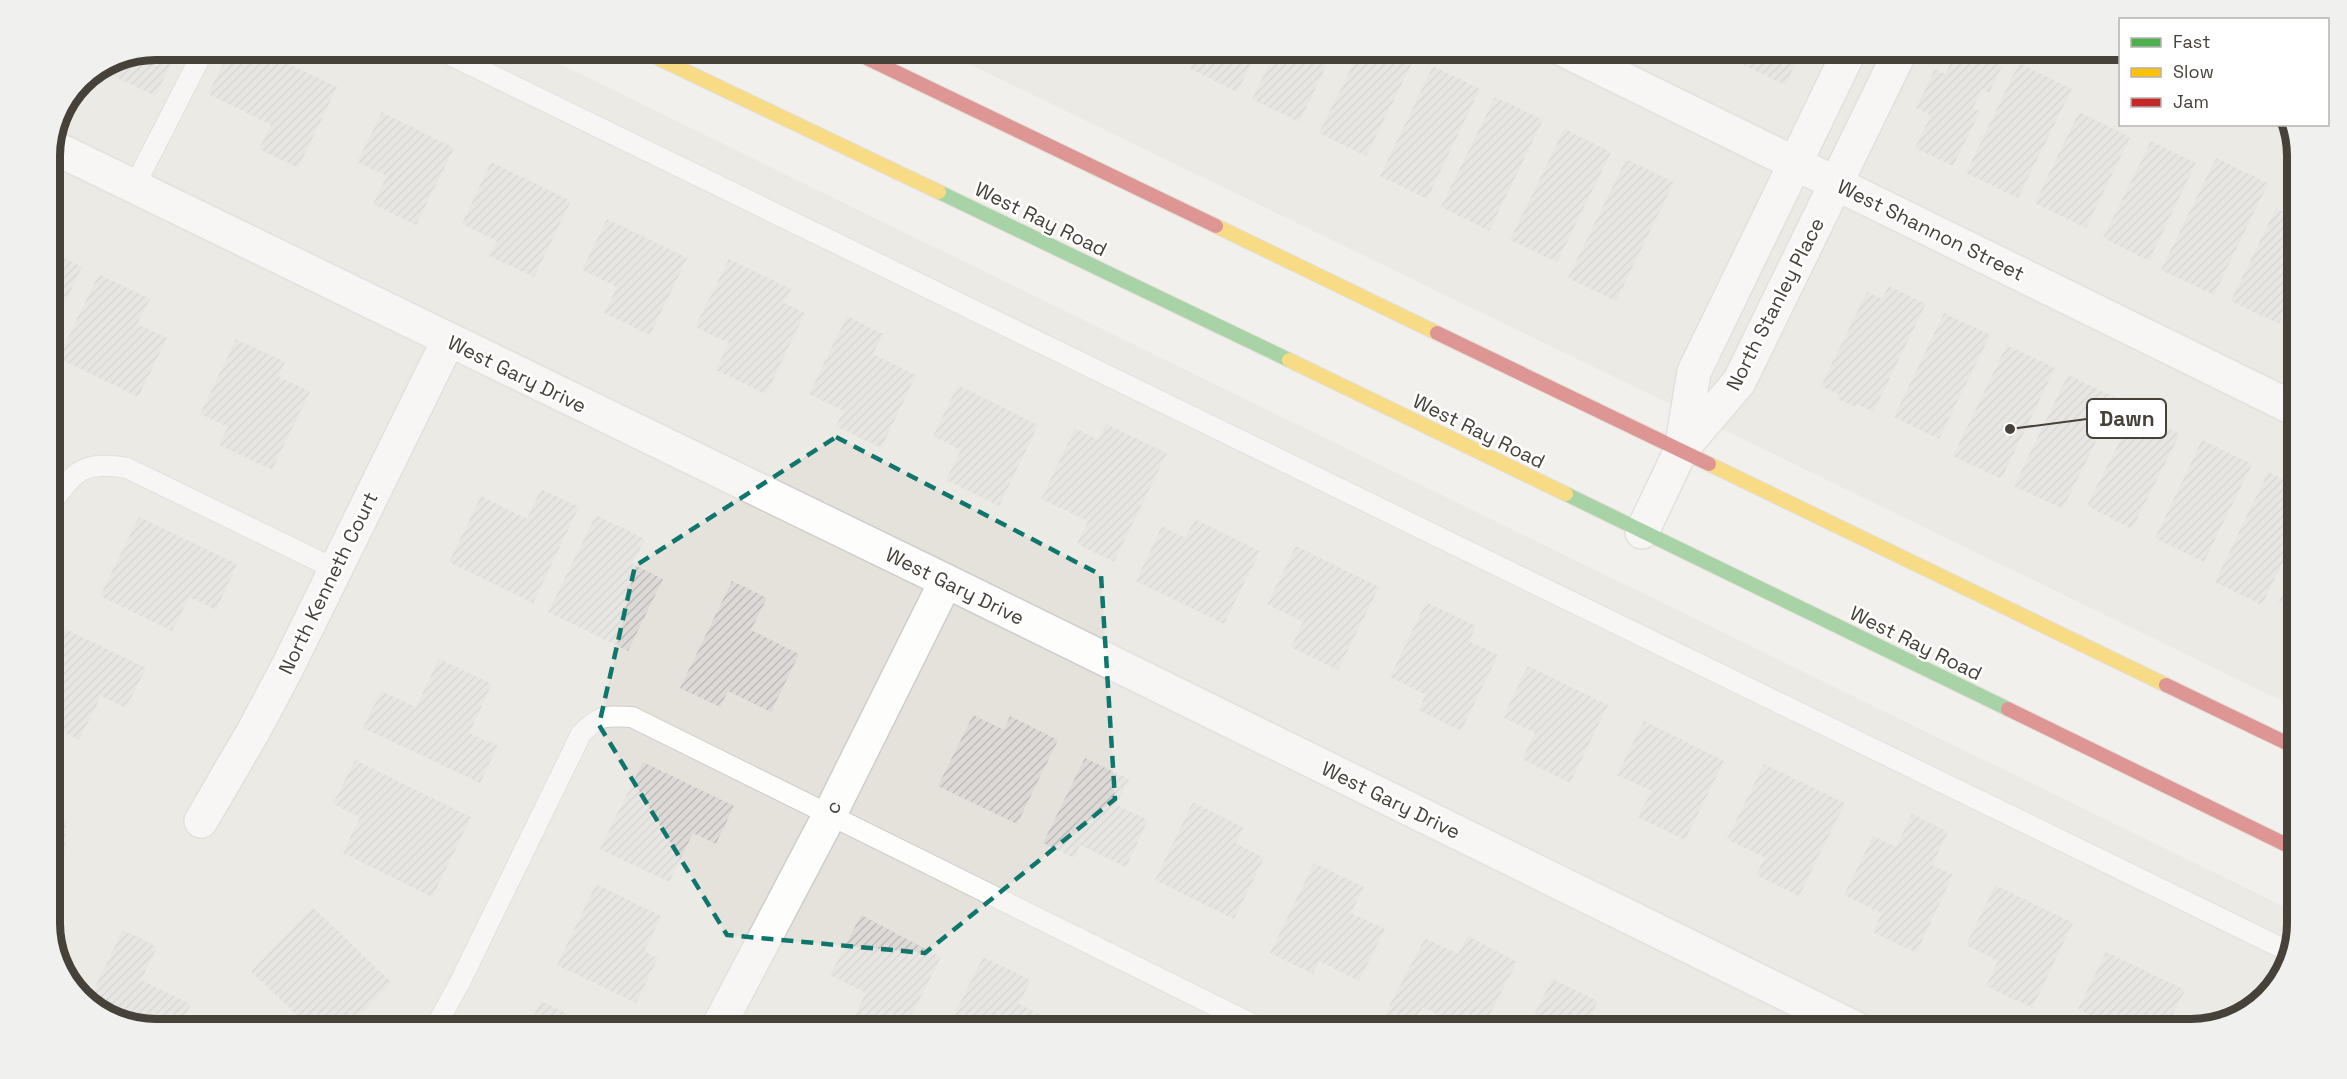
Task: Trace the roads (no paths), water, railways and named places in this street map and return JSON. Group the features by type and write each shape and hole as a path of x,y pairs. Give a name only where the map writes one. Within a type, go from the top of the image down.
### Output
{"main road":[{"name":"West Ray Road","path":"662,60 2287,845"},
{"path":"871,60 2287,743"}],"street":[{"name":"West Shannon Street","path":"1584,60 2287,405"},
{"name":"North Stanley Place","path":"1642,532 1680,450 1694,372 1845,60"},
{"name":"North Stanley Place","path":"1680,450 1739,382 1896,60"},
{"name":"West Gary Drive","path":"60,150 135,185 448,341 946,581 1837,1019"},
{"name":"North Kenneth Court","path":"201,821 253,732 448,341"},
{"name":"c","path":"722,1019 829,816 946,581"}],"lane":[{"path":"135,185 199,60"},
{"path":"461,60 2283,948"},
{"path":"60,492 69,480 84,468 103,464 127,468 335,569"},
{"path":"440,1019 459,984 581,734 595,720 610,716 632,717 1242,1019"}],"place":[{"name":"Dawn","path":"2010,429"}]}
